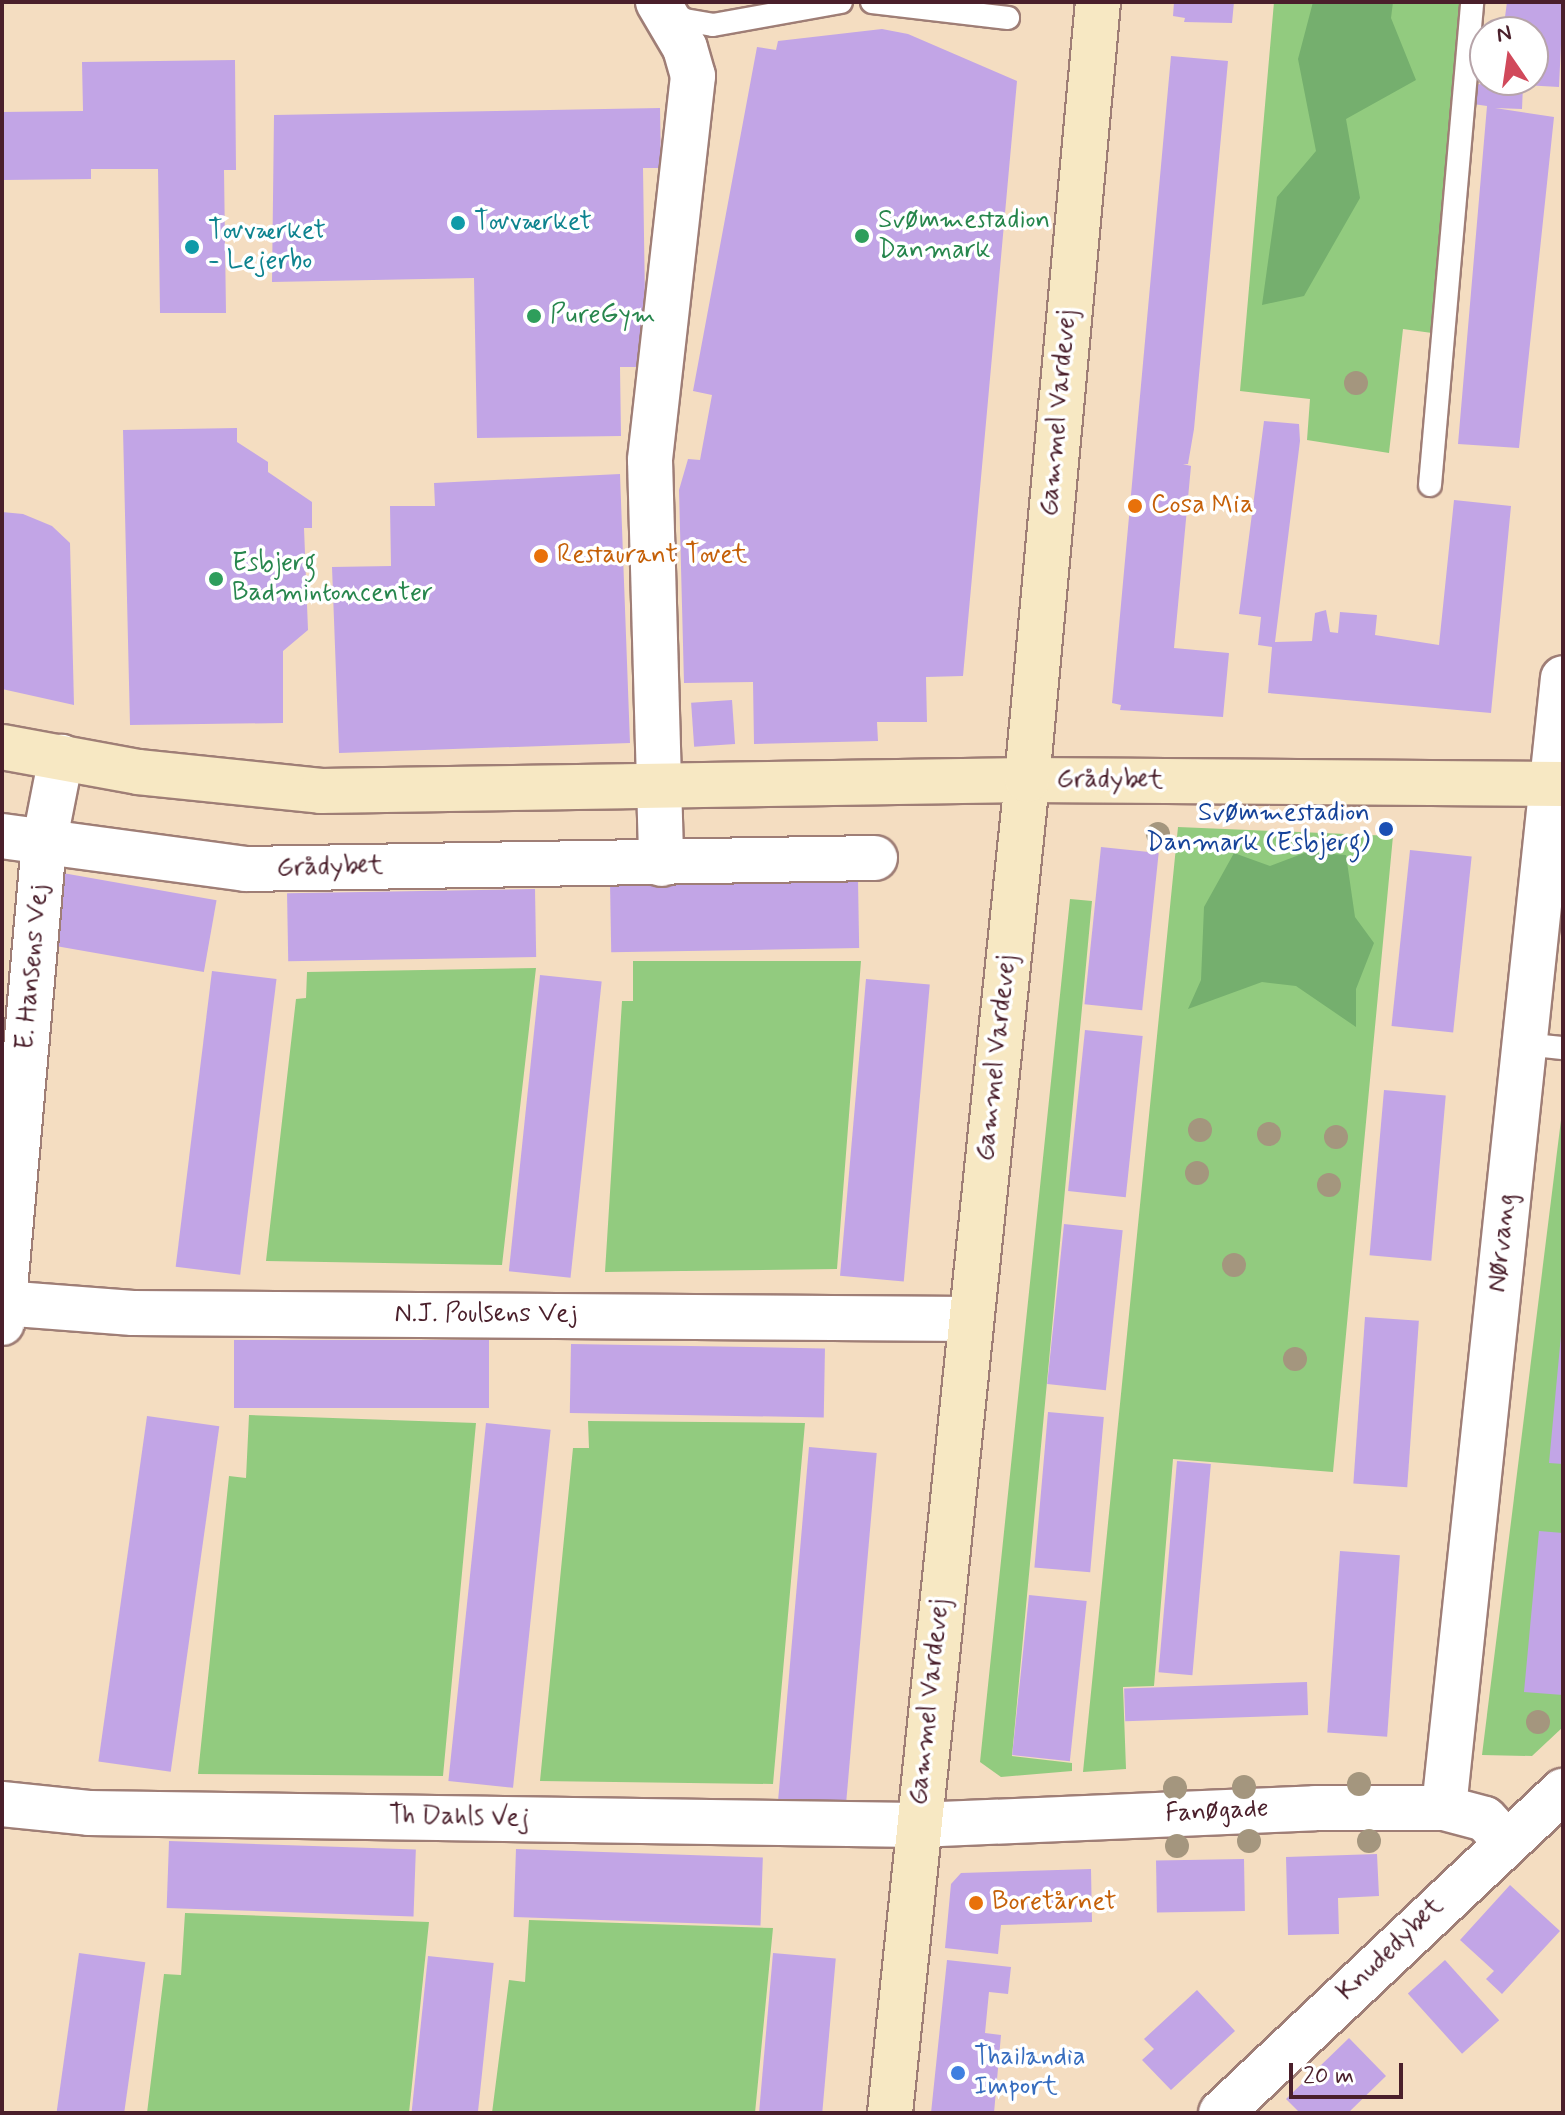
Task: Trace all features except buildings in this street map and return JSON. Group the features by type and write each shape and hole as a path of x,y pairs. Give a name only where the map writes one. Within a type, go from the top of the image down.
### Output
{"street":[{"path":"658,2 685,48 693,76 650,460 661,864"},
{"name":"Gammel Vardevej","path":"890,2113 917,1825 1027,780 1098,2"},
{"name":"Nørvang","path":"1444,1808 1544,1046 1563,678"},
{"name":"Grådybet","path":"2,747 138,772 321,791 1027,780 1557,784"},
{"name":"E. Hansens Vej","path":"3,1309 23,840 61,757"},
{"name":"Grådybet","path":"23,840 245,869 875,858"},
{"name":"N.J. Poulsens Vej","path":"3,1309 133,1313 970,1319"},
{"name":"Knudedybet","path":"1221,2113 1505,1841 1563,1791"},
{"name":"Th Dahls Vej","path":"2,1804 89,1813 917,1825"},
{"name":"Fanøgade","path":"917,1825 1315,1808 1444,1808 1485,1819 1505,1841"}],"lane":[{"path":"658,2 685,20 713,25 841,2"},
{"path":"872,2 1008,18"},
{"path":"1430,485 1472,2"}],"green space":[{"path":"1274,2 1465,2 1432,333 1403,329 1389,453 1307,440 1310,399 1240,391"},
{"path":"1313,2 1393,2 1391,18 1416,80 1346,119 1360,198 1304,296 1262,305 1277,197 1316,151 1298,59"},
{"path":"1178,827 1393,836 1333,1472 1173,1459 1154,1686 1123,1687 1126,1769 1083,1772"},
{"path":"1307,852 1346,855 1355,917 1374,943 1356,989 1356,1027 1296,986 1262,982 1188,1009 1201,980 1204,907 1234,853 1270,866"},
{"path":"1070,899 1092,901 1012,1756 1072,1763 1072,1771 1001,1777 980,1762"},
{"path":"633,961 861,961 837,1269 605,1272 622,1001 633,1001"},
{"path":"536,968 502,1265 266,1261 296,999 306,998 307,972"},
{"path":"1563,1104 1563,1727 1532,1756 1482,1755"},
{"path":"249,1415 476,1423 443,1776 198,1774 229,1476 246,1478"},
{"path":"588,1421 805,1423 773,1784 540,1781 573,1448 589,1448"},
{"path":"185,1913 429,1922 409,2113 147,2113 164,1974 181,1975"},
{"path":"529,1920 773,1928 755,2113 492,2113 509,1980 525,1982"}],"place":[{"name":"Tovværket","path":"458,223"},
{"name":"Svømmestadion Danmark","path":"862,236"},
{"name":"Tovværket - Lejerbo","path":"192,247"},
{"name":"PureGym","path":"534,316"},
{"name":"Cosa Mia","path":"1135,506"},
{"name":"Restaurant Tovet","path":"541,556"},
{"name":"Esbjerg Badmintoncenter","path":"216,579"},
{"name":"Svømmestadion Danmark (Esbjerg)","path":"1386,829"},
{"name":"Boretårnet","path":"976,1903"},
{"name":"Thailandia Import","path":"958,2073"}]}
